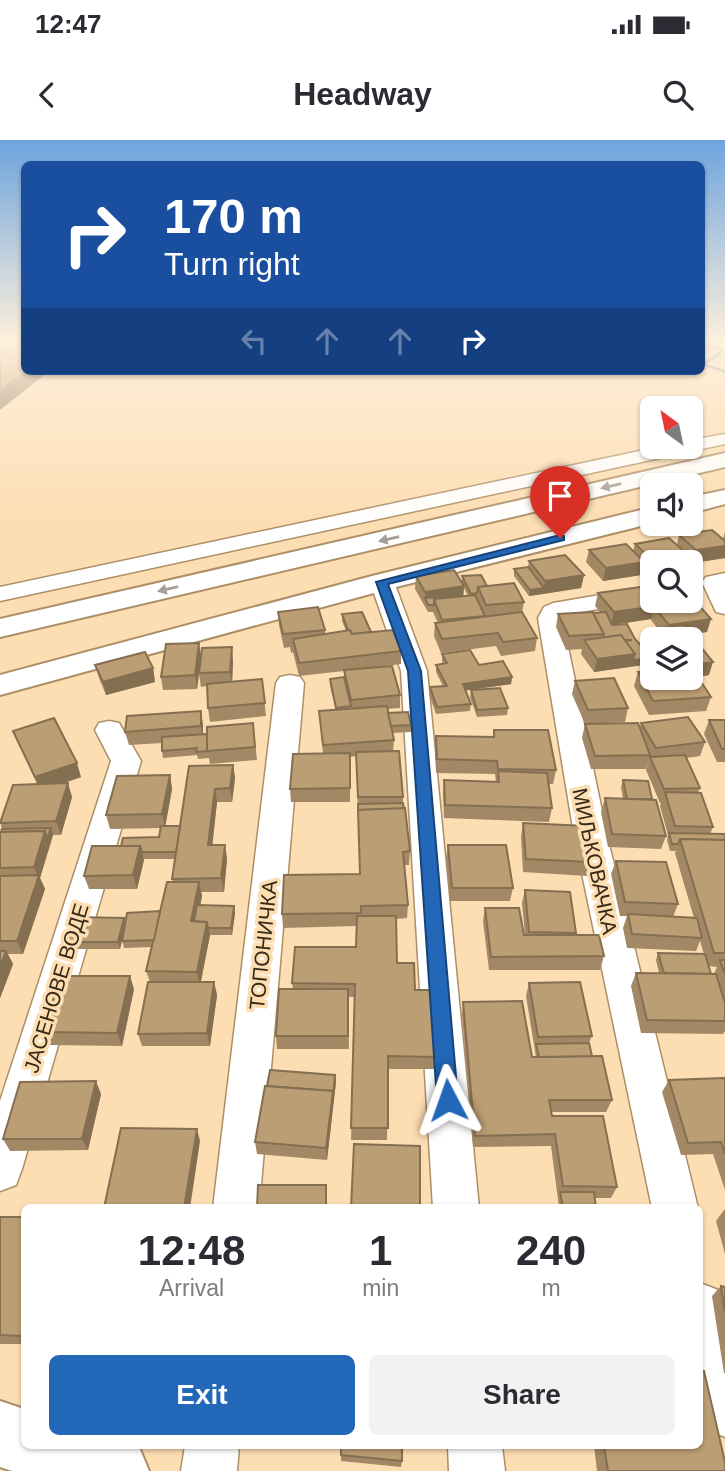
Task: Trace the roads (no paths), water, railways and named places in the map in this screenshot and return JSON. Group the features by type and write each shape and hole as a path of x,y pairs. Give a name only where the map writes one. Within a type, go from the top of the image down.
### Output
{"main road":[{"path":"0,628 725,460"},
{"path":"703,485 725,480"},
{"path":"703,502 725,497"},
{"path":"0,652 640,500"},
{"path":"0,685 382,582 640,518"},
{"path":"0,1434 21,1441"},
{"path":"45,1449 115,1471"}],"street":[{"path":"704,443 725,439"},
{"path":"0,594 640,457"},
{"path":"382,582 414,671 456,1204"},
{"path":"710,583 725,607"},
{"name":"МИЉКОВАЧКА","path":"640,595 562,608 553,612 550,618 568,729 617,967 675,1204"},
{"name":"ТОПОНИЧКА","path":"236,1204 290,683"},
{"name":"ЈАСЕНОВЕ ВОДЕ","path":"0,1169 126,761 109,730"},
{"path":"703,1320 725,1410"},
{"path":"209,1471 212,1449"},
{"path":"475,1449 477,1471"}]}
